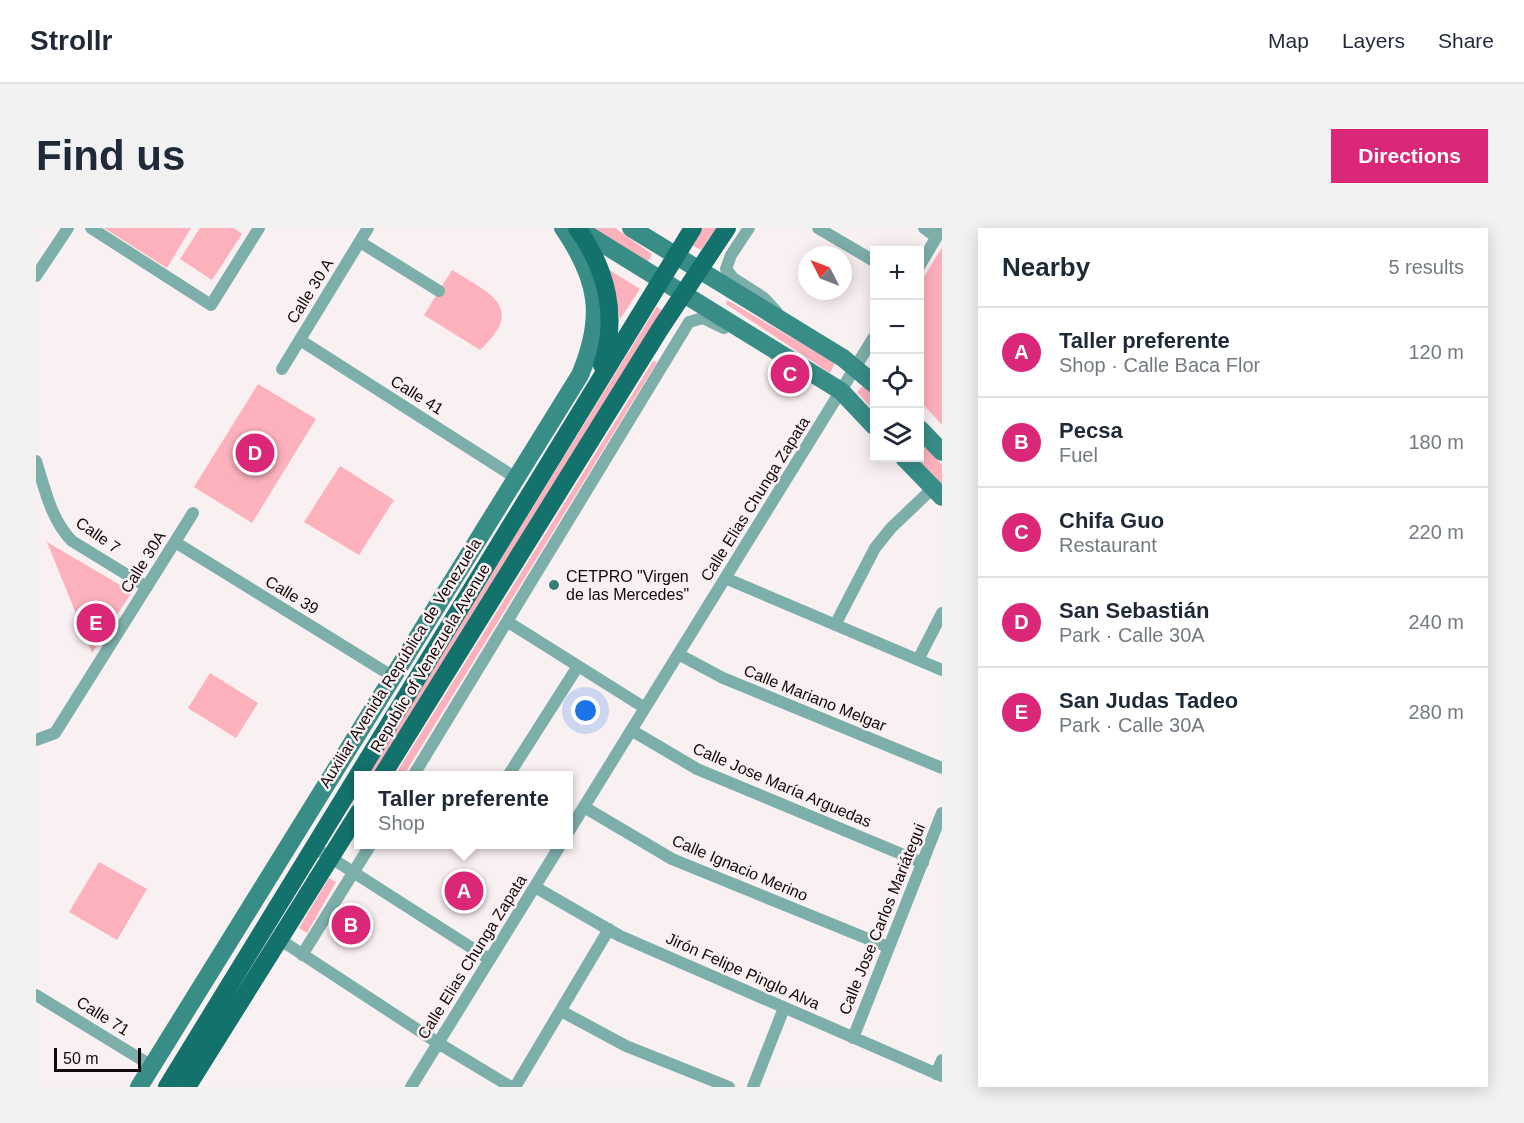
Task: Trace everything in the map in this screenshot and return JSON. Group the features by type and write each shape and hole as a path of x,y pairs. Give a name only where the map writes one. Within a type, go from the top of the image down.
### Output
{"main road":[{"path":"577,228 597,261 608,299 607,347 592,391"},
{"name":"Republic of Venezuela Avenue","path":"360,771 693,228"},
{"name":"Republic of Venezuela Avenue","path":"385,771 727,228"},
{"name":"Republic of Venezuela Avenue","path":"166,1087 354,781"},
{"path":"187,1087 354,821"}],"street":[{"path":"36,276 68,228"},
{"path":"91,228 212,305 259,228"},
{"name":"Calle 30 A","path":"300,340 368,228"},
{"name":"Auxiliar Avenida República de Venezuela","path":"139,1087 580,375 592,347 596,323 592,286 586,266 563,228"},
{"path":"577,228 757,337 841,391 870,422"},
{"path":"631,228 856,367 870,380"},
{"path":"749,228 726,264 726,269 733,278 764,298 785,322"},
{"path":"819,228 870,259"},
{"path":"924,228 939,233 924,258"},
{"path":"360,242 439,291"},
{"path":"416,771 689,322 703,318 737,333 757,337"},
{"path":"282,369 300,340"},
{"name":"Calle 41","path":"300,340 516,478"},
{"name":"Calle Elias Chunga Zapata","path":"573,825 870,344"},
{"path":"924,433 942,452"},
{"name":"Calle 7","path":"36,461 57,523 63,532 72,542 147,587"},
{"path":"835,626 875,548 891,528 938,493 908,462"},
{"name":"Calle 30A","path":"36,740 55,733 193,513"},
{"name":"Calle 39","path":"175,543 392,676"},
{"path":"725,578 942,670"},
{"path":"918,660 942,613"},
{"path":"508,622 645,708"},
{"name":"Calle Mariano Melgar","path":"678,654 723,678 942,768"},
{"path":"511,771 578,666"},
{"name":"Calle Jose María Arguedas","path":"631,730 697,769 923,863"},
{"name":"Calle Ignacio Merino","path":"584,807 672,860 888,947"},
{"name":"Calle Jose Carlos Mariátegui","path":"853,1038 942,813"},
{"path":"314,847 489,959"},
{"path":"302,955 367,849"},
{"name":"Calle Elias Chunga Zapata","path":"411,1087 558,849"},
{"name":"Jirón Felipe Pinglo Alva","path":"535,886 609,929 939,1075"},
{"path":"279,939 438,1043 513,1087 609,929"},
{"name":"Calle 71","path":"36,995 152,1066"},
{"path":"753,1087 784,1008"},
{"path":"561,1011 626,1046 729,1087"},
{"path":"939,1075 942,1060"}],"shaded area":[{"path":"104,228 191,228 167,268"},
{"path":"200,228 234,228 242,234 212,280 180,259"},
{"path":"592,228 615,228 652,254 648,262"},
{"path":"703,228 716,228 701,250 692,245"},
{"path":"942,247 942,425 924,405 924,277"},
{"path":"608,269 640,289 620,319"},
{"path":"452,270 490,294 502,312 501,323 494,335 480,350 424,315"},
{"path":"727,300 835,363 830,373 726,304"},
{"path":"657,306 662,311 379,771 370,771"},
{"path":"653,361 657,362 406,771 397,771"},
{"path":"258,384 316,419 252,523 194,487"},
{"path":"864,385 870,391 870,407 857,392"},
{"path":"924,445 942,465 942,485 921,462 924,462"},
{"path":"340,466 394,500 359,555 304,522"},
{"path":"47,542 132,592 92,653"},
{"path":"210,673 258,703 236,738 188,708"},
{"path":"99,862 147,889 117,940 69,912"},
{"path":"329,878 336,882 307,933 299,928"}],"place":[{"name":"Chifa Guo","path":"790,374"},
{"name":"San Sebastián","path":"255,453"},
{"name":"CETPRO \"Virgen de las Mercedes\"","path":"554,585"},
{"name":"San Judas Tadeo","path":"96,623"},
{"name":"Taller preferente","path":"464,891"},
{"name":"Pecsa","path":"351,925"}]}
